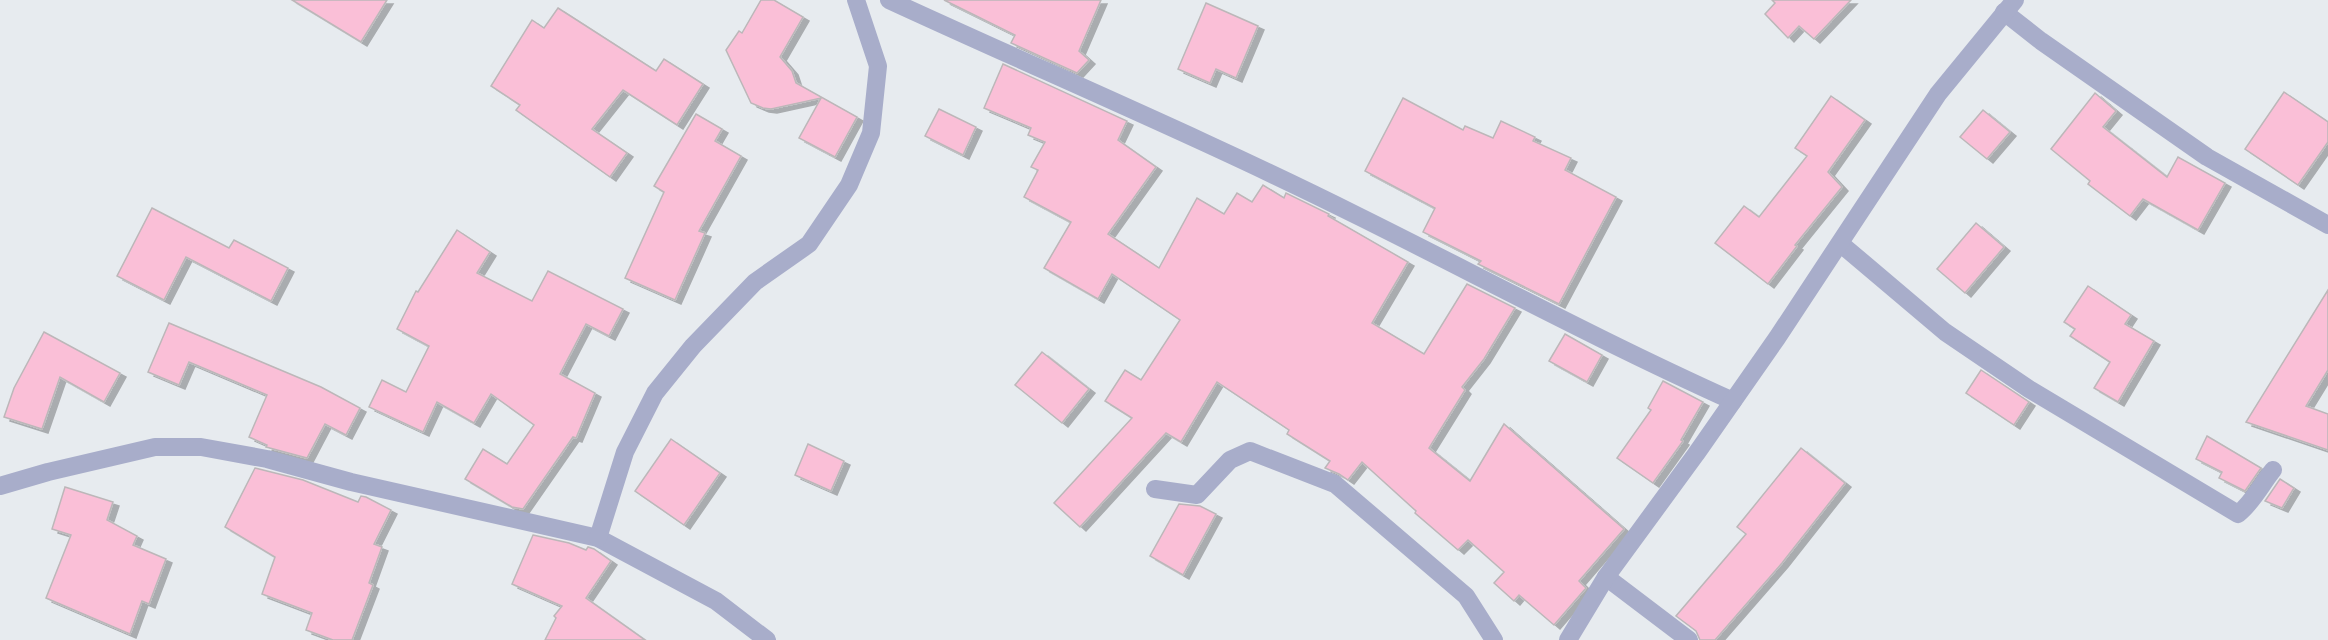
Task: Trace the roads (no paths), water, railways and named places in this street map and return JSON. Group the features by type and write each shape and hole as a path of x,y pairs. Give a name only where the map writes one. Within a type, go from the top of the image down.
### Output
{"street":[{"path":"598,538 625,452 655,393 693,346 756,282 809,243 849,185 871,133 878,66 856,0"},
{"path":"889,0 1181,130 1359,216 1636,357 1733,401"},
{"path":"1568,640 1606,577 1733,401 1938,94 2009,6 2041,41 2149,118 2207,157 2328,225"},
{"path":"1840,244 1946,332 2028,389 2238,514 2251,503 2253,495 2272,470"},
{"path":"0,486 48,472 155,447 201,447 267,459 351,482 598,538 716,601 767,640"},
{"path":"1155,489 1197,495 1230,460 1250,451 1335,484 1466,596 1494,640"},
{"path":"1606,577 1689,640"}]}
